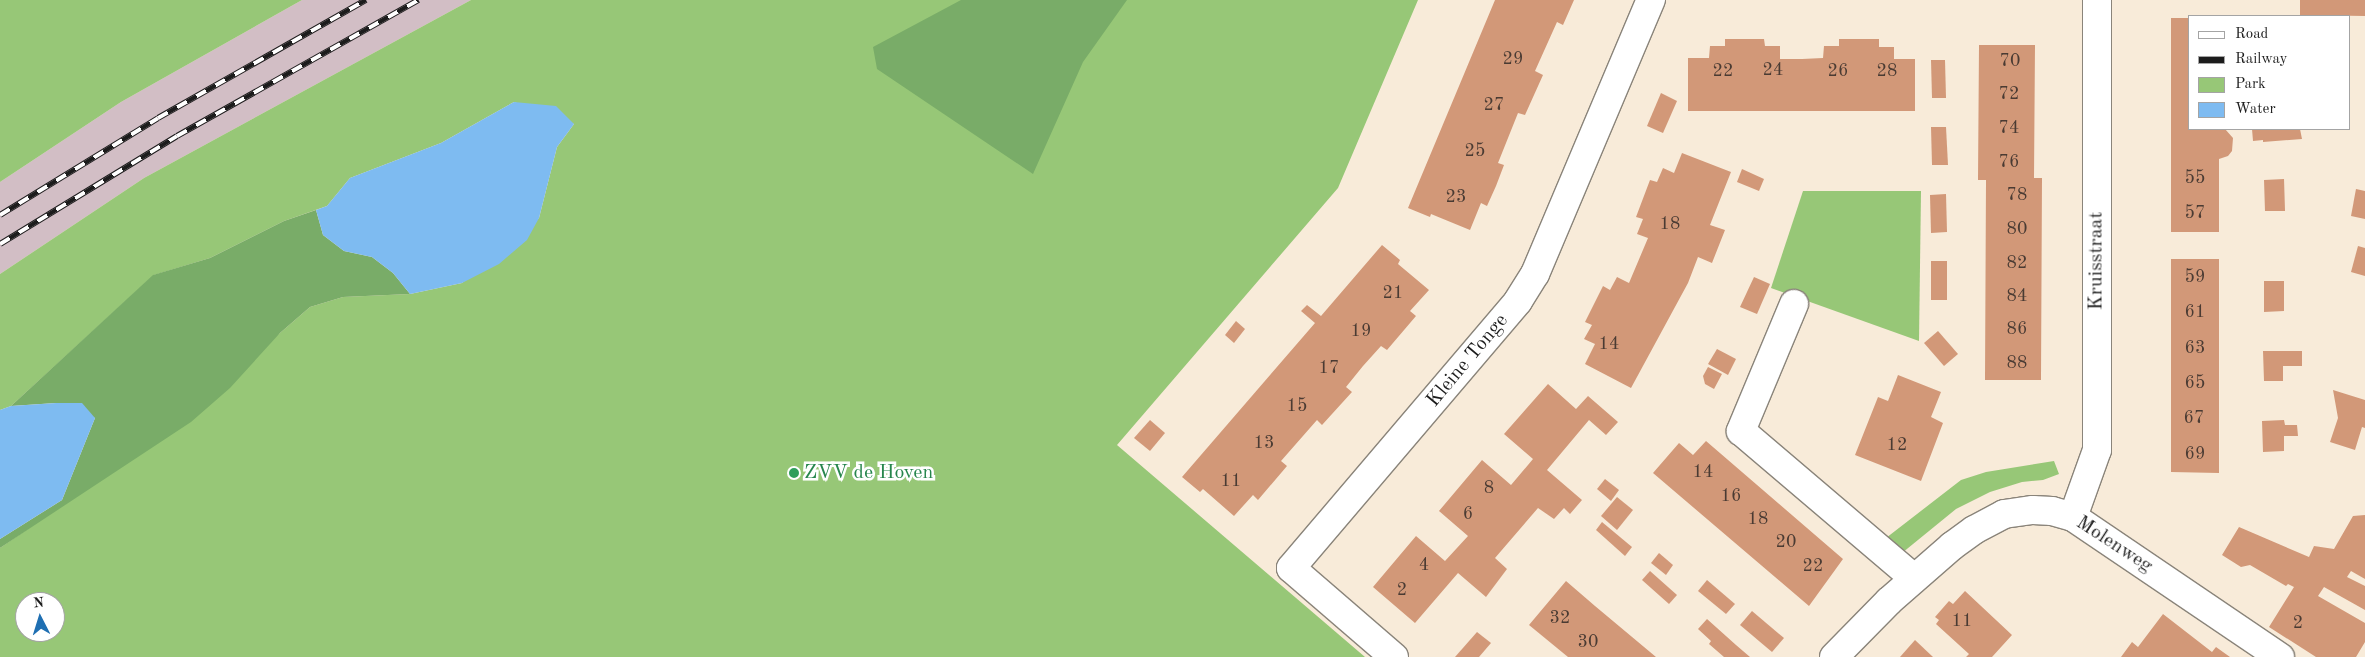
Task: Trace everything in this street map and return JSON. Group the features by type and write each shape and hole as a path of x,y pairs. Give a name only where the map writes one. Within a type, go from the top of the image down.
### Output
{"street":[{"name":"Kleine Tonge","path":"1394,657 1291,568 1518,301 1535,274 1651,0"},
{"name":"Kruisstraat","path":"2073,517 2097,450 2098,0"},
{"path":"1794,304 1741,431 1914,578"},
{"name":"Molenweg","path":"1834,657 1858,630 1914,578 1974,530 2004,514 2033,510 2073,517 2280,657"}],"shaded area":[{"path":"302,0 471,0 144,178 0,274 0,182 121,102"}],"green space":[{"path":"0,0 302,0 121,102 0,182"},
{"path":"471,0 1418,0 1338,188 1117,445 1365,657 0,657 0,548 35,524 280,333 310,307 343,297 410,294 462,283 539,218 557,147 574,124 514,102 441,143 350,178 327,206 284,221 210,258 154,275 11,406 0,410 0,274 144,178"},
{"path":"961,0 1127,0 1083,62 1033,174 877,69 873,47"},
{"path":"1803,191 1921,191 1919,341 1771,288"},
{"path":"316,210 323,235 344,251 372,257 393,273 410,294 343,297 310,307 280,333 230,388 191,422 0,548 0,539 62,500 95,418 56,403 11,406 153,275 210,258 284,221"},
{"path":"2054,461 2059,474 2043,480 2022,482 1990,492 1956,509 1902,553 1886,538 1961,480 1986,472"}],"water":[{"path":"514,102 556,106 574,124 557,147 539,218 527,240 499,264 462,283 410,294 393,273 372,257 344,251 323,235 316,210 327,206 350,178 441,143"},
{"path":"82,403 95,418 62,500 0,539 0,410 11,406"}],"building":[{"path":"1495,0 1574,0 1563,25 1557,22 1535,71 1543,75 1525,115 1518,113 1498,163 1504,165 1496,186 1487,206 1481,203 1470,230 1431,214 1430,217 1408,208"},
{"path":"2300,0 2365,0 2365,16 2300,15"},
{"path":"2171,18 2188,18 2188,130 2226,130 2233,138 2232,151 2228,156 2219,159 2219,232 2171,232"},
{"path":"1725,39 1764,39 1765,46 1780,46 1780,59 1802,59 1823,58 1824,46 1839,46 1839,39 1879,39 1879,47 1894,47 1894,59 1915,59 1915,111 1688,111 1688,58 1709,58 1710,46 1725,46"},
{"path":"1979,45 2035,45 2034,178 2042,178 2041,380 1985,380 1986,180 1978,180"},
{"path":"1931,60 1945,60 1946,98 1932,98"},
{"path":"1661,93 1677,101 1663,133 1647,126"},
{"path":"1931,127 1946,127 1948,165 1932,165"},
{"path":"2252,130 2300,130 2302,139 2263,142 2263,140 2253,141"},
{"path":"1682,153 1731,172 1710,225 1725,230 1712,263 1698,257 1688,283 1631,388 1585,364 1595,344 1584,339 1592,325 1585,322 1603,286 1610,290 1617,277 1629,283 1648,238 1637,234 1643,219 1636,217 1650,180 1657,182 1663,168 1674,173"},
{"path":"1742,169 1764,179 1759,191 1737,182"},
{"path":"2284,179 2285,211 2265,211 2264,180"},
{"path":"2356,189 2365,191 2365,219 2351,216"},
{"path":"1946,194 1947,232 1931,233 1930,195"},
{"path":"1382,245 1400,260 1398,264 1429,290 1410,311 1416,316 1387,350 1381,346 1363,366 1346,387 1352,392 1322,425 1317,420 1281,461 1287,466 1258,500 1253,495 1234,516 1203,489 1200,492 1182,477 1315,323 1301,311 1307,305 1321,316"},
{"path":"2358,246 2365,248 2365,276 2351,272"},
{"path":"2171,259 2219,259 2219,473 2171,472"},
{"path":"1931,261 1947,261 1947,300 1931,300"},
{"path":"1754,277 1770,284 1757,314 1740,307"},
{"path":"2264,281 2284,281 2284,311 2264,312"},
{"path":"1236,321 1245,329 1234,343 1225,335"},
{"path":"1938,331 1958,354 1944,366 1924,343"},
{"path":"1717,349 1736,359 1728,375 1708,364"},
{"path":"2263,351 2302,351 2302,366 2283,366 2283,381 2264,381"},
{"path":"1708,367 1722,374 1714,389 1705,384 1703,376"},
{"path":"1898,375 1941,392 1931,417 1943,423 1921,481 1855,455 1878,397 1888,401"},
{"path":"1548,384 1576,409 1588,396 1618,422 1606,435 1589,420 1547,470 1582,500 1570,514 1564,508 1554,519 1538,508 1495,558 1507,569 1486,597 1458,573 1415,623 1373,587 1416,536 1445,561 1468,536 1439,511 1482,460 1511,485 1533,459 1504,434"},
{"path":"2333,390 2365,400 2365,428 2362,427 2355,450 2330,442 2338,418"},
{"path":"1150,420 1165,433 1150,451 1134,438"},
{"path":"2284,420 2285,425 2297,425 2298,436 2284,436 2284,451 2263,452 2262,421"},
{"path":"1706,441 1843,559 1809,606 1653,473 1679,443 1693,455"},
{"path":"1605,479 1619,490 1611,501 1597,489"},
{"path":"1617,497 1633,510 1617,530 1601,516"},
{"path":"2365,515 2365,579 2351,571 2347,577 2365,586 2365,610 2324,587 2318,596 2365,623 2365,642 2356,657 2316,657 2269,627 2294,587 2288,584 2286,586 2250,565 2241,567 2222,555 2239,527 2309,557 2314,546 2334,549 2353,516"},
{"path":"1602,522 1632,547 1625,556 1596,530"},
{"path":"1659,553 1673,565 1666,575 1651,563"},
{"path":"1650,571 1677,595 1669,604 1642,580"},
{"path":"1707,580 1735,604 1726,614 1698,591"},
{"path":"1566,581 1656,657 1568,657 1529,625"},
{"path":"1965,591 2012,635 1992,657 1966,657 1969,654 1936,624 1939,620 1935,617 1949,601 1953,604"},
{"path":"1752,611 1784,638 1772,652 1740,625"},
{"path":"2163,614 2212,652 2216,647 2230,657 2121,657 2132,642 2138,647"},
{"path":"1707,619 1750,657 1724,657 1709,644 1711,641 1698,629"},
{"path":"1477,632 1491,643 1479,657 1455,657"},
{"path":"1915,640 1933,657 1900,657"}],"railway":[{"path":"0,215 158,118 366,0"},
{"path":"0,244 177,136 418,0"}],"place":[{"name":"ZVV de Hoven","path":"794,473"}]}
